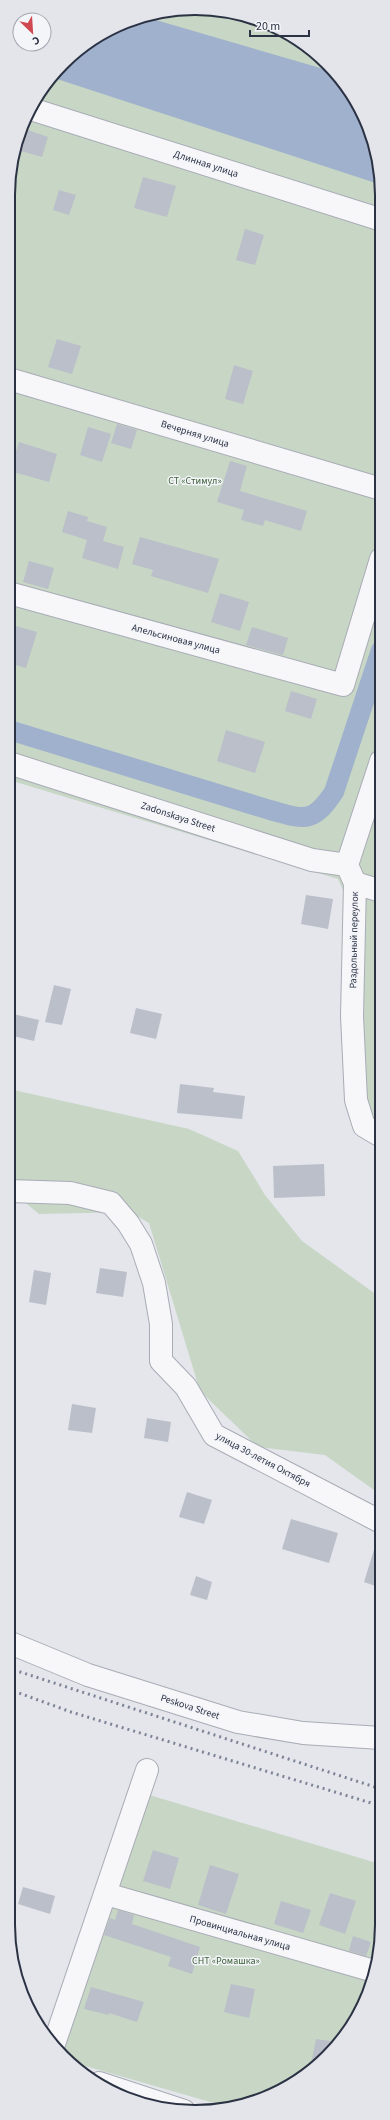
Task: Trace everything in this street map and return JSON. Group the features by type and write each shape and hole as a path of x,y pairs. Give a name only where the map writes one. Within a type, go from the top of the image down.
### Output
{"street":[{"name":"Длинная улица","path":"36,111 375,218"},
{"name":"Вечерняя улица","path":"15,380 375,487"},
{"name":"Апельсиновая улица","path":"15,595 343,685 375,579"},
{"name":"Zadonskaya Street","path":"15,765 312,860 351,874 375,888"},
{"name":"Раздольный переулок","path":"373,1131 356,1100 352,1016 351,874 375,784"},
{"name":"улица 30-летия Октября","path":"15,1191 70,1193 112,1203 142,1244 152,1277 161,1324 161,1361 186,1387 214,1435 375,1519"},
{"name":"Peskova Street","path":"15,1645 88,1675 238,1722 303,1733 375,1738"},
{"path":"56,2039 147,1770"},
{"name":"Провинциальная улица","path":"106,1894 370,1970"}],"green space":[{"name":"СТ «Стимул»","path":"183,15 207,15 230,18 264,29 295,45 305,52 330,76 345,95 361,126 372,160 375,183 375,1130 361,1118 348,901 338,879 15,782 15,183 18,160 29,126 39,105 52,85 76,60 95,45 115,34 160,18"},
{"path":"15,1090 189,1129 238,1151 265,1195 302,1241 375,1294 375,1491 325,1455 258,1447 200,1391 149,1223 130,1212 39,1214 15,1194"},
{"name":"СНТ «Ромашка»","path":"136,1791 375,1863 375,1937 372,1960 361,1994 351,2015 338,2035 305,2068 285,2081 242,2099 215,2103 82,2065 56,2039"}],"water":[{"path":"154,20 323,69 338,85 356,115 369,148 375,183 57,79 76,60 95,45 126,29"}],"building":[{"path":"28,130 48,137 42,157 21,151"},
{"path":"143,177 176,186 167,217 134,208"},
{"path":"59,190 76,195 69,215 53,210"},
{"path":"245,229 264,235 255,265 236,260"},
{"path":"57,339 81,346 72,374 48,367"},
{"path":"234,365 253,371 243,404 225,399"},
{"path":"117,424 137,430 131,449 111,443"},
{"path":"88,427 111,434 102,462 80,455"},
{"path":"19,442 57,454 49,482 15,472 15,455"},
{"path":"230,461 247,466 240,491 307,511 301,531 265,520 263,526 241,520 244,510 217,502"},
{"path":"68,511 88,517 87,521 107,527 103,541 124,547 118,569 82,558 87,540 62,532"},
{"path":"140,537 219,559 208,593 151,576 153,570 132,564"},
{"path":"29,561 54,568 48,589 23,582"},
{"path":"220,593 249,602 240,631 211,622"},
{"path":"15,626 37,632 26,668 15,665"},
{"path":"252,627 288,638 283,655 246,645"},
{"path":"291,691 317,699 311,719 285,711"},
{"path":"226,730 265,742 255,773 217,761"},
{"path":"306,895 333,899 328,929 301,924"},
{"path":"54,985 71,989 62,1025 45,1022"},
{"path":"136,1008 162,1014 156,1039 130,1033"},
{"path":"15,1014 39,1020 34,1041 15,1036"},
{"path":"180,1084 214,1088 213,1092 245,1096 242,1119 177,1113"},
{"path":"324,1164 325,1196 274,1198 273,1166"},
{"path":"100,1268 127,1272 123,1297 96,1293"},
{"path":"34,1270 51,1273 46,1305 29,1302"},
{"path":"72,1404 96,1408 92,1433 68,1430"},
{"path":"147,1418 171,1422 168,1442 144,1438"},
{"path":"187,1492 212,1500 204,1524 179,1517"},
{"path":"291,1519 338,1533 329,1563 282,1549"},
{"path":"375,1546 375,1586 364,1582"},
{"path":"196,1576 212,1582 207,1600 190,1595"},
{"path":"153,1850 179,1858 170,1889 143,1881"},
{"path":"210,1865 239,1874 226,1914 198,1905"},
{"path":"23,1887 55,1896 50,1914 18,1904"},
{"path":"330,1893 356,1901 345,1934 319,1925"},
{"path":"281,1901 311,1910 303,1933 274,1924"},
{"path":"118,1910 134,1915 132,1924 200,1947 192,1974 168,1966 171,1957 104,1935 110,1918 115,1920"},
{"path":"353,1936 371,1942 366,1956 349,1951"},
{"path":"231,1984 255,1989 249,2018 224,2012"},
{"path":"91,1987 144,2002 137,2022 109,2013 109,2015 84,2009"},
{"path":"316,2039 332,2041 330,2044 312,2062"}],"waterway":[{"path":"15,732 270,810 291,816 306,817 313,815 320,810 334,792 375,668"}],"railway":[{"path":"15,1670 375,1787"},
{"path":"15,1692 71,1712 375,1804"}]}
